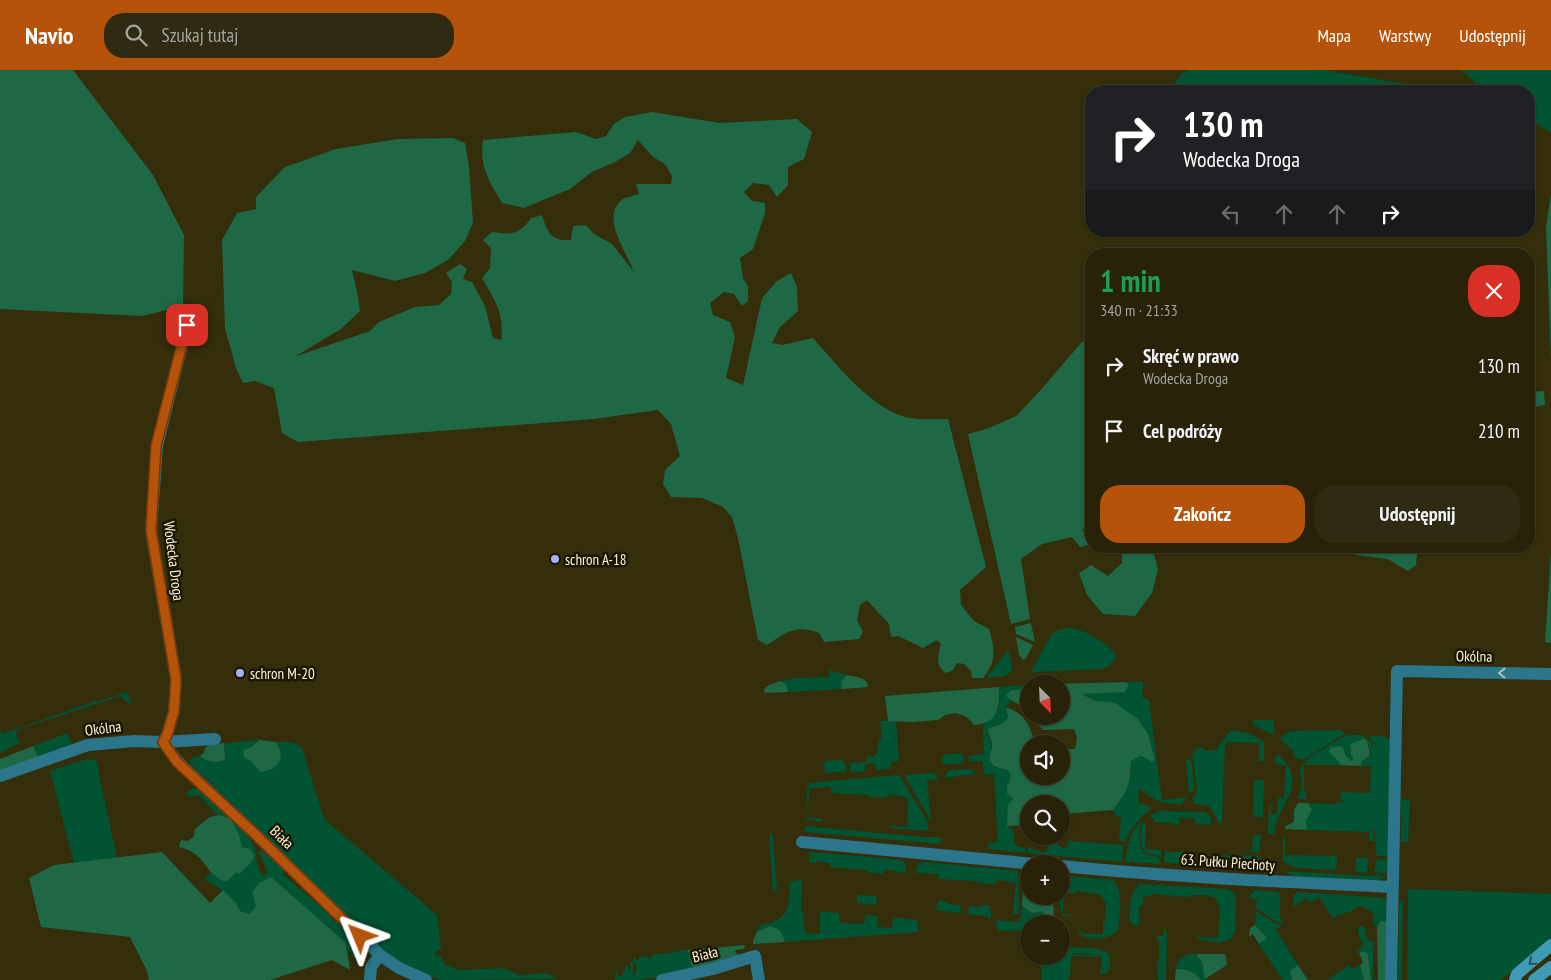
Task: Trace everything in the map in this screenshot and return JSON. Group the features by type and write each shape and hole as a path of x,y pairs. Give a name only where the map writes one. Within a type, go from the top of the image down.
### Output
{"main road":[{"path":"1514,980 1517,974 1551,945"},
{"path":"1534,980 1551,966"}],"street":[{"name":"Wodecka Droga","path":"163,742 174,711 176,679 153,539 152,520 156,446 187,325"},
{"name":"Okólna","path":"1394,888 1397,670 1551,674"},
{"name":"Okólna","path":"0,776 88,745 134,741 163,742 215,739"},
{"name":"Biała","path":"163,742 177,762 380,954 399,968 426,980"},
{"path":"802,842 1020,863"},
{"name":"63. Pułku Piechoty","path":"1070,867 1268,882 1394,888"},
{"path":"1392,980 1394,888"},
{"path":"370,980 371,967 380,954"},
{"name":"Biała","path":"662,980 713,969 755,956 759,980"}],"green space":[{"path":"0,70 73,70 153,175 184,235 183,310 175,308 142,316 0,309"},
{"path":"1188,70 1324,70 1413,85 1173,85 1182,73"},
{"path":"1460,70 1551,70 1551,133 1535,122 1535,85 1477,85"},
{"path":"652,112 720,123 797,119 812,132 804,159 788,167 788,185 777,197 769,185 753,183 744,192 752,201 765,203 765,213 753,249 740,258 743,278 748,287 748,301 742,306 734,294 724,292 710,303 713,315 730,322 735,337 726,378 743,385 762,298 777,281 791,273 797,287 798,311 780,327 772,343 782,345 813,338 856,385 881,406 909,418 948,419 986,567 960,590 961,605 974,621 989,629 991,636 994,655 991,666 983,678 972,678 971,671 964,664 957,663 953,670 946,673 939,664 941,644 937,640 923,648 898,636 891,637 889,624 867,600 860,605 857,620 863,632 859,639 824,642 819,633 811,630 797,629 786,633 767,645 758,640 738,538 732,517 723,507 702,498 671,497 663,484 665,470 680,456 671,424 658,410 594,419 298,442 282,433 274,388 255,381 243,383 236,368 225,328 222,240 237,213 256,209 256,197 285,167 336,149 398,139 453,138 465,143 469,166 473,223 465,241 448,260 425,273 395,281 352,270 360,311 341,329 294,357 370,331 379,322 415,307 439,305 451,294 452,282 446,273 460,264 467,269 463,279 472,282 485,306 493,338 501,340 500,314 482,278 490,268 491,248 483,240 492,232 510,233 519,231 531,218 542,215 548,230 554,237 559,239 571,240 573,226 586,225 594,234 612,244 634,272 621,245 614,224 616,206 623,199 639,194 636,184 671,184 672,176 665,164 653,157 638,140 630,153 592,172 570,189 524,208 502,203 486,173 482,158 483,140 576,132 596,139 606,136 614,124 625,117"},
{"path":"1551,193 1551,359 1546,228"},
{"path":"1082,342 1085,342 1085,527 1082,530 1085,534 1085,546 1080,547 1072,537 1042,544 1021,559 1030,619 1011,624 968,434 989,428 1016,416"},
{"path":"1544,391 1545,405 1535,407 1535,392"},
{"path":"1551,552 1551,643 1545,642"},
{"path":"1121,553 1154,553 1158,570 1152,593 1135,616 1103,614 1087,595 1079,573 1091,565 1108,576 1122,563"},
{"path":"1354,553 1417,554 1416,565 1408,571 1388,559 1356,555"},
{"path":"1031,623 1035,642 1016,634 1015,627"},
{"path":"1068,628 1087,633 1107,646 1116,655 1113,662 1102,669 1033,672 1032,670 1051,635 1056,631"},
{"path":"1016,637 1033,645 1023,660 1019,655"},
{"path":"1008,650 1012,665 1011,672 1005,676 986,678"},
{"path":"828,670 847,675 841,681 842,689 788,692 788,688 780,681 798,678 830,677"},
{"path":"847,675 863,679 868,687 842,689 841,681"},
{"path":"780,681 786,685 788,692 765,693 764,690 767,686"},
{"path":"1126,682 1143,682 1142,697 1149,700 1162,800 1188,797 1181,804 1167,803 1154,799 1139,788 1138,804 1140,803 1152,808 1136,823 1125,841 1119,841 1121,817 1115,816 1113,810 1127,787 1131,761 1141,756 1152,762 1155,760 1148,734 1138,719 1115,704 1095,701 1081,693 1125,692 1129,685"},
{"path":"1126,682 1129,685 1125,692 1082,694 1095,701 1115,703 1138,719 1148,734 1155,760 1152,762 1141,756 1131,761 1127,787 1113,810 1070,813 1070,795 1020,795 1020,825 1007,826 1008,805 1013,799 1007,793 1010,776 1008,770 994,766 990,761 992,745 988,729 1003,723 1008,718 1006,707 1018,713 1020,714 1020,725 1028,725 1033,735 1020,735 1020,785 1070,785 1070,749 1075,749 1077,738 1074,729 1043,730 1039,725 1070,725 1070,684"},
{"path":"1020,686 1020,690 1011,692 1006,696 1011,701 1006,707 1008,718 1003,723 988,729 991,744 989,755 995,767 1008,770 1012,783 1012,798 1007,826 1014,833 1014,842 1017,846 1025,848 1025,853 989,849 987,846 989,843 998,842 994,774 985,775 982,761 970,762 968,756 984,754 983,725 993,717 998,709 999,687"},
{"path":"999,687 998,708 992,719 981,724 973,725 965,716 955,713 945,715 938,720 888,721 885,696"},
{"path":"1020,689 1020,705 1006,696 1010,691"},
{"path":"127,692 131,703 129,704 121,696 19,729 16,732 18,741 21,742 0,753 0,729 2,734"},
{"path":"1254,720 1274,720 1274,735 1254,725"},
{"path":"880,721 896,721 899,761 891,762 890,769 876,770 876,765 871,763 865,765 865,771 852,772 850,770 850,763 867,762 867,756 873,757 877,753 879,740 882,737"},
{"path":"1232,730 1251,734 1264,742 1264,761 1259,761 1259,743 1225,742 1222,825 1220,825 1209,806 1194,804 1193,796 1197,792 1194,762 1191,757 1195,750 1201,747 1206,751 1216,750"},
{"path":"1340,730 1346,733 1303,760 1295,758 1293,751 1280,738 1286,733 1294,731"},
{"path":"67,733 72,744 38,757 33,746"},
{"path":"1346,735 1362,735 1367,740 1363,739 1350,749 1353,756 1351,761 1346,756 1345,751 1331,755 1339,761 1340,765 1304,765 1304,791 1306,791 1306,799 1298,799 1302,784 1300,770 1302,765 1313,755"},
{"path":"1368,736 1383,736 1390,740 1388,856 1377,856 1375,841 1369,841 1369,832 1307,830 1306,820 1312,810 1308,803 1336,804 1339,801 1345,803 1340,798 1341,792 1370,793 1371,766 1361,766 1361,762 1371,755 1367,738 1383,752"},
{"path":"1363,739 1367,740 1370,755 1361,762 1361,766 1340,765 1329,751 1331,748 1343,747 1346,756 1351,761 1353,757 1350,744"},
{"path":"259,740 252,747 243,750 260,772 281,749 276,742 293,743 302,748 324,819 437,915 441,949 435,952 436,957 441,956 445,965 460,970 504,968 518,975 546,973 547,975 553,975 556,979 440,980 401,962 382,949 190,763 192,758 200,756 212,762 225,760 224,743"},
{"path":"259,740 276,742 281,753 281,758 276,766 260,772 251,761 244,757 243,750 252,747"},
{"path":"224,743 225,760 212,762 200,756 209,745"},
{"path":"33,746 38,757 0,770 0,759"},
{"path":"961,753 961,756 964,756 963,763 944,765 940,758 943,758 943,755"},
{"path":"1279,755 1288,766 1292,776 1292,785 1290,794 1276,822 1274,834 1268,834 1269,804 1271,804 1270,814 1277,814 1278,798 1284,798 1286,765 1279,765 1275,762 1275,757"},
{"path":"87,759 96,760 117,858 74,863 50,771"},
{"path":"1189,759 1192,765 1194,790 1189,794 1186,760"},
{"path":"843,760 847,769 844,772 825,773 825,761"},
{"path":"969,769 975,774 946,778 946,773 950,770"},
{"path":"935,773 938,779 927,780 931,821 904,775"},
{"path":"897,775 900,776 927,821 928,831 889,828 890,826 907,827 908,798 889,794 888,798 870,797 870,795 831,793 831,787 810,788 806,816 807,789 810,783"},
{"path":"1254,780 1264,780 1263,817 1253,817"},
{"path":"195,788 201,790 247,834 254,845 258,867 264,876 267,873 258,852 261,850 277,862 284,870 283,874 316,903 324,906 333,920 341,923 355,938 359,947 360,960 358,961 348,951 346,943 271,877 251,914 240,911 229,896 204,879 212,873 222,881 227,881 237,871 239,873 241,846 231,819 215,813 199,795 189,797 186,792"},
{"path":"1401,799 1410,800 1408,842 1401,842"},
{"path":"1298,803 1308,803 1312,810 1306,820 1307,830 1285,829 1286,826 1294,822 1294,810"},
{"path":"1160,811 1205,812 1211,817 1211,825 1195,823 1195,819 1179,817 1179,825 1154,822 1154,819 1149,816"},
{"path":"219,815 231,819 239,835 242,847 250,849 254,856 252,862 239,874 237,872 227,881 222,881 213,874 194,853 179,847 181,840 188,841 194,836 195,829 210,817"},
{"path":"806,817 822,819 822,822 806,819"},
{"path":"1143,820 1143,823 1146,824 1145,849 1161,850 1161,857 1148,853 1143,849 1141,836"},
{"path":"1141,821 1141,847 1146,854 1158,857 1161,864 1125,862 1130,840 1134,830"},
{"path":"805,826 940,837 942,840 939,844 805,832"},
{"path":"769,835 773,835 777,888 773,893"},
{"path":"1253,835 1261,835 1259,852 1225,851 1252,851"},
{"path":"1285,837 1285,855 1337,856 1336,870 1294,868 1283,861 1283,839"},
{"path":"1070,841 1123,845 1122,862 1070,857 1070,855 1028,853 1028,847 1041,852 1047,851 1048,845 1057,845 1066,849 1068,845 1070,845"},
{"path":"162,852 210,903 223,890 236,903 240,911 250,914 256,906 252,893 259,883 271,877 346,943 350,970 332,960 270,980 149,980 147,971 130,937 41,927 29,878 54,865"},
{"path":"809,852 903,860 906,866 905,873 884,869 883,874 872,873 865,870 830,867 830,863 816,861 816,863 809,863"},
{"path":"1166,852 1189,852 1190,864 1165,863 1164,856"},
{"path":"1222,855 1259,856 1260,867 1222,866"},
{"path":"1356,858 1368,858 1367,873 1355,872"},
{"path":"1377,859 1388,860 1388,874 1374,872"},
{"path":"923,862 1018,871 1019,914 1013,914 1016,883 996,880 996,884 938,879 938,874 916,873 917,866"},
{"path":"1284,871 1379,875 1386,877 1378,881 1291,876"},
{"path":"1070,876 1112,880 1119,890 1120,896 1118,930 1105,938 1088,938 1079,934 1080,925 1081,934 1103,934 1106,903 1099,894 1076,891 1076,893 1070,893"},
{"path":"802,879 801,911 803,911 805,933 820,934 820,911 839,913 839,923 864,924 865,915 878,916 877,927 892,928 893,917 917,920 919,932 785,942 783,935 770,926 757,932 760,925 782,917 788,906 790,882"},
{"path":"1139,884 1228,889 1235,894 1236,899 1235,932 1232,937 1223,942 1197,939 1197,937 1218,938 1220,908 1217,898 1210,897 1209,895 1191,895 1191,897 1151,894 1151,896 1144,896 1142,906 1139,906 1139,925 1134,925 1129,921 1131,896"},
{"path":"1408,889 1551,894 1551,937 1500,980 1407,980"},
{"path":"1256,890 1279,892 1280,915 1283,924 1256,908 1257,900 1248,897"},
{"path":"1297,892 1386,898 1387,923 1380,924 1377,927 1374,925 1373,913 1359,906 1333,918 1319,897 1310,903 1307,898 1293,907 1294,897"},
{"path":"857,895 877,896 876,905 857,903"},
{"path":"1401,900 1403,900 1402,980 1398,980 1399,907"},
{"path":"938,901 960,905 961,913 936,910"},
{"path":"982,905 990,906 991,919 985,916 968,914 969,906 981,907"},
{"path":"1053,905 1054,915 1043,915 1043,911 1032,913 1022,906"},
{"path":"1061,905 1063,905 1063,914 1062,912"},
{"path":"1022,906 1032,913 1044,910 1044,915 1021,915"},
{"path":"1256,911 1281,926 1276,930 1298,965 1290,971 1292,980 1283,980 1259,944 1267,938 1255,925"},
{"path":"1020,919 1020,930 999,931 996,925 997,920 1019,922"},
{"path":"1381,921 1387,923 1385,980 1378,980 1377,927"},
{"path":"1255,925 1267,938 1259,944 1253,934 1249,937 1250,928"},
{"path":"1364,925 1368,941 1373,941 1373,980 1371,980 1368,954 1364,951 1357,953 1356,951 1364,945 1359,936 1358,928"},
{"path":"770,926 780,932 785,942 753,944 757,932"},
{"path":"1163,928 1167,932 1166,980 1158,980 1159,942 1157,941 1157,936 1163,936"},
{"path":"745,945 744,949 735,950 741,956 695,970 690,963 692,957 687,950"},
{"path":"1070,947 1101,950 1110,956 1110,968 1107,973 1100,975 1102,959 1100,955 1074,953 1074,955 1097,955 1100,957 1071,956 1070,978 1066,980 1042,980 1041,965 1070,965"},
{"path":"687,950 692,957 690,963 695,970 638,980 615,980 616,970 619,977 623,976 622,966 624,975 626,966 628,966 631,972 630,963 633,963 633,975 637,972 636,964 632,961 635,958 638,961 639,957 648,956 647,958 650,959 652,955"},
{"path":"1364,951 1368,954 1371,980 1364,980 1360,965 1363,962 1359,953"},
{"path":"1196,954 1202,962 1206,980 1201,980 1190,971 1176,969 1180,958"},
{"path":"1196,954 1225,954 1227,965 1205,979 1202,962"},
{"path":"1298,965 1308,980 1292,980 1290,971"},
{"path":"1349,965 1353,968 1360,965 1364,980 1327,980"},
{"path":"1176,969 1190,971 1201,980 1175,980"}],"place":[{"name":"schron A-18","path":"555,559"},
{"name":"schron M-20","path":"240,673"}],"route":[{"path":"187,325 156,446 151,530 176,679 176,695 172,721 163,742 177,762 256,835 360,936"}]}
